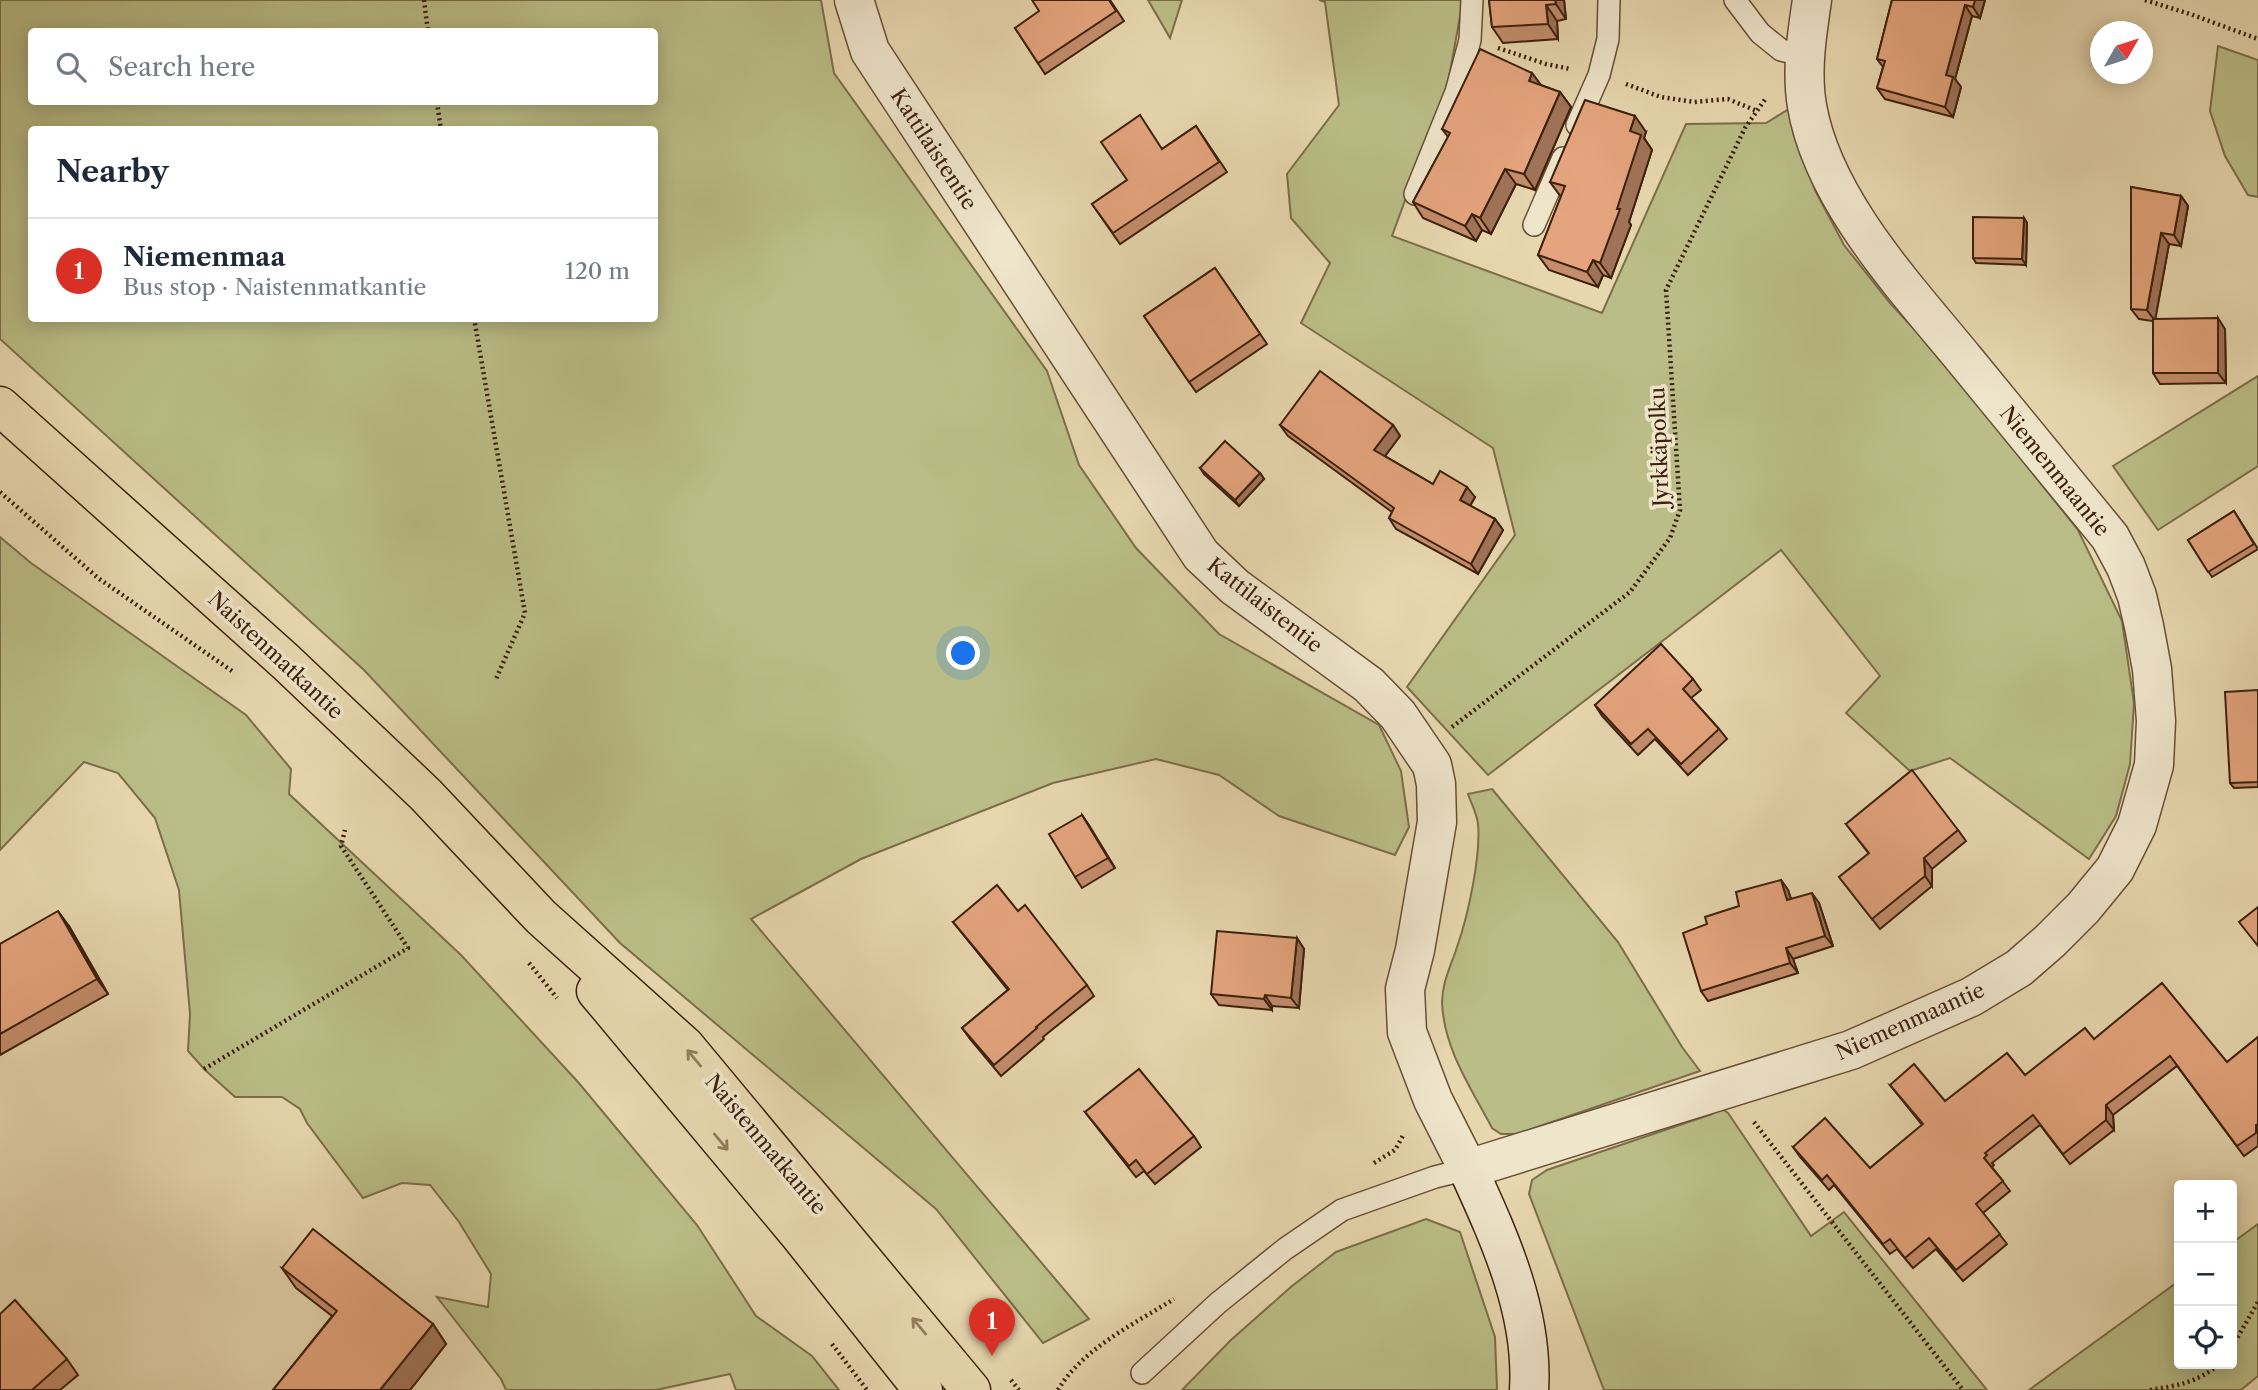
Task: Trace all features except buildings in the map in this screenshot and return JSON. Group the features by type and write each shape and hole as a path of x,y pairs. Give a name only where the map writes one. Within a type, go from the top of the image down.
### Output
{"main road":[{"name":"Naistenmatkantie","path":"0,406 286,662 426,795 541,917 685,1046 971,1390"},
{"name":"Naistenmatkantie","path":"541,917 606,1004 798,1233 923,1390"}],"street":[{"name":"Kattilaistentie","path":"853,0 870,51 1200,555 1235,587 1369,685 1398,715 1432,765 1436,784 1437,822 1415,950 1405,989 1407,1032 1433,1100 1468,1169"},
{"name":"Niemenmaantie","path":"1468,1169 1852,1050 1971,997 2019,968 2083,908 2115,869 2137,824 2154,765 2155,721 2152,669 2137,596 2126,568 2110,537 1887,265 1853,217 1817,141 1807,107 1804,69 1812,0"},
{"path":"1468,1169 1496,1231 1518,1292 1526,1342 1529,1390"}],"lane":[{"path":"1415,194 1456,92 1470,40 1472,0"},
{"path":"1534,225 1599,75 1608,39 1609,0"},
{"path":"1735,0 1760,33 1781,50 1806,56"},
{"path":"1142,1373 1218,1303 1285,1249 1342,1210 1435,1177 1468,1169"}],"path":[{"path":"425,0 428,28"},
{"path":"2145,0 2258,39"},
{"path":"1470,40 1546,64"},
{"name":"Jyrkkäpolku","path":"1443,734 1630,592 1670,538 1680,510 1666,290 1745,128 1772,91"},
{"path":"1661,97 1694,102 1728,99 1757,111"},
{"path":"437,105 440,126"},
{"path":"475,322 525,613 496,679"},
{"path":"0,492 98,578 237,674"},
{"path":"204,1069 408,948 341,846 345,830"},
{"path":"523,956 558,999"},
{"path":"1727,1088 1963,1390"},
{"path":"2237,1338 2258,1302"},
{"path":"827,1338 867,1390"},
{"path":"2150,1390 2201,1378 2213,1369"}],"green space":[{"path":"0,0 821,0 834,73 1047,371 1079,465 1136,548 1219,634 1379,725 1401,771 1409,827 1395,855 1279,816 1219,775 1156,759 1053,783 861,859 751,919 1089,1319 1043,1343 936,1209 620,943 364,670 0,339"},
{"path":"1148,0 1182,0 1170,38"},
{"path":"1319,0 1463,0 1448,83 1392,236 1602,313 1686,124 1766,123 1789,109 1815,190 1844,245 1890,303 1938,355 2078,530 2122,621 2134,703 2130,764 2116,816 2089,859 1950,758 1910,771 1846,713 1880,676 1781,550 1488,775 1407,687 1515,535 1493,448 1301,323 1330,263 1291,218 1287,174 1339,105 1325,2"},
{"path":"2218,46 2258,60 2258,197 2248,195 2225,156 2210,111"},
{"path":"2258,376 2258,466 2158,530 2113,466"},
{"path":"0,537 31,563 246,715 291,769 289,794 461,955 578,1082 697,1225 756,1316 812,1356 839,1390 736,1390 730,1374 656,1390 506,1390 501,1379 437,1297 488,1307 491,1274 459,1222 430,1185 402,1183 363,1198 307,1123 300,1109 282,1097 235,1097 188,1051 190,1014 179,890 155,818 118,773 84,762 0,850"},
{"path":"1492,789 1618,942 1682,1047 1700,1071 1517,1134 1501,1134 1492,1128 1453,1052 1444,1020 1442,995 1465,919 1476,869 1478,824 1468,794"},
{"path":"1721,1108 1728,1113 1811,1236 1844,1212 1987,1390 1604,1390 1529,1194 1532,1180 1547,1170 1712,1114"},
{"path":"1426,1219 1460,1232 1495,1337 1497,1390 1182,1390 1231,1340 1292,1286 1336,1252"},
{"path":"2258,1224 2258,1376 2241,1390 2029,1390 2174,1285 2174,1369 2237,1369 2237,1239"}],"place":[{"name":"Niemenmaa","path":"992,1356"}]}
